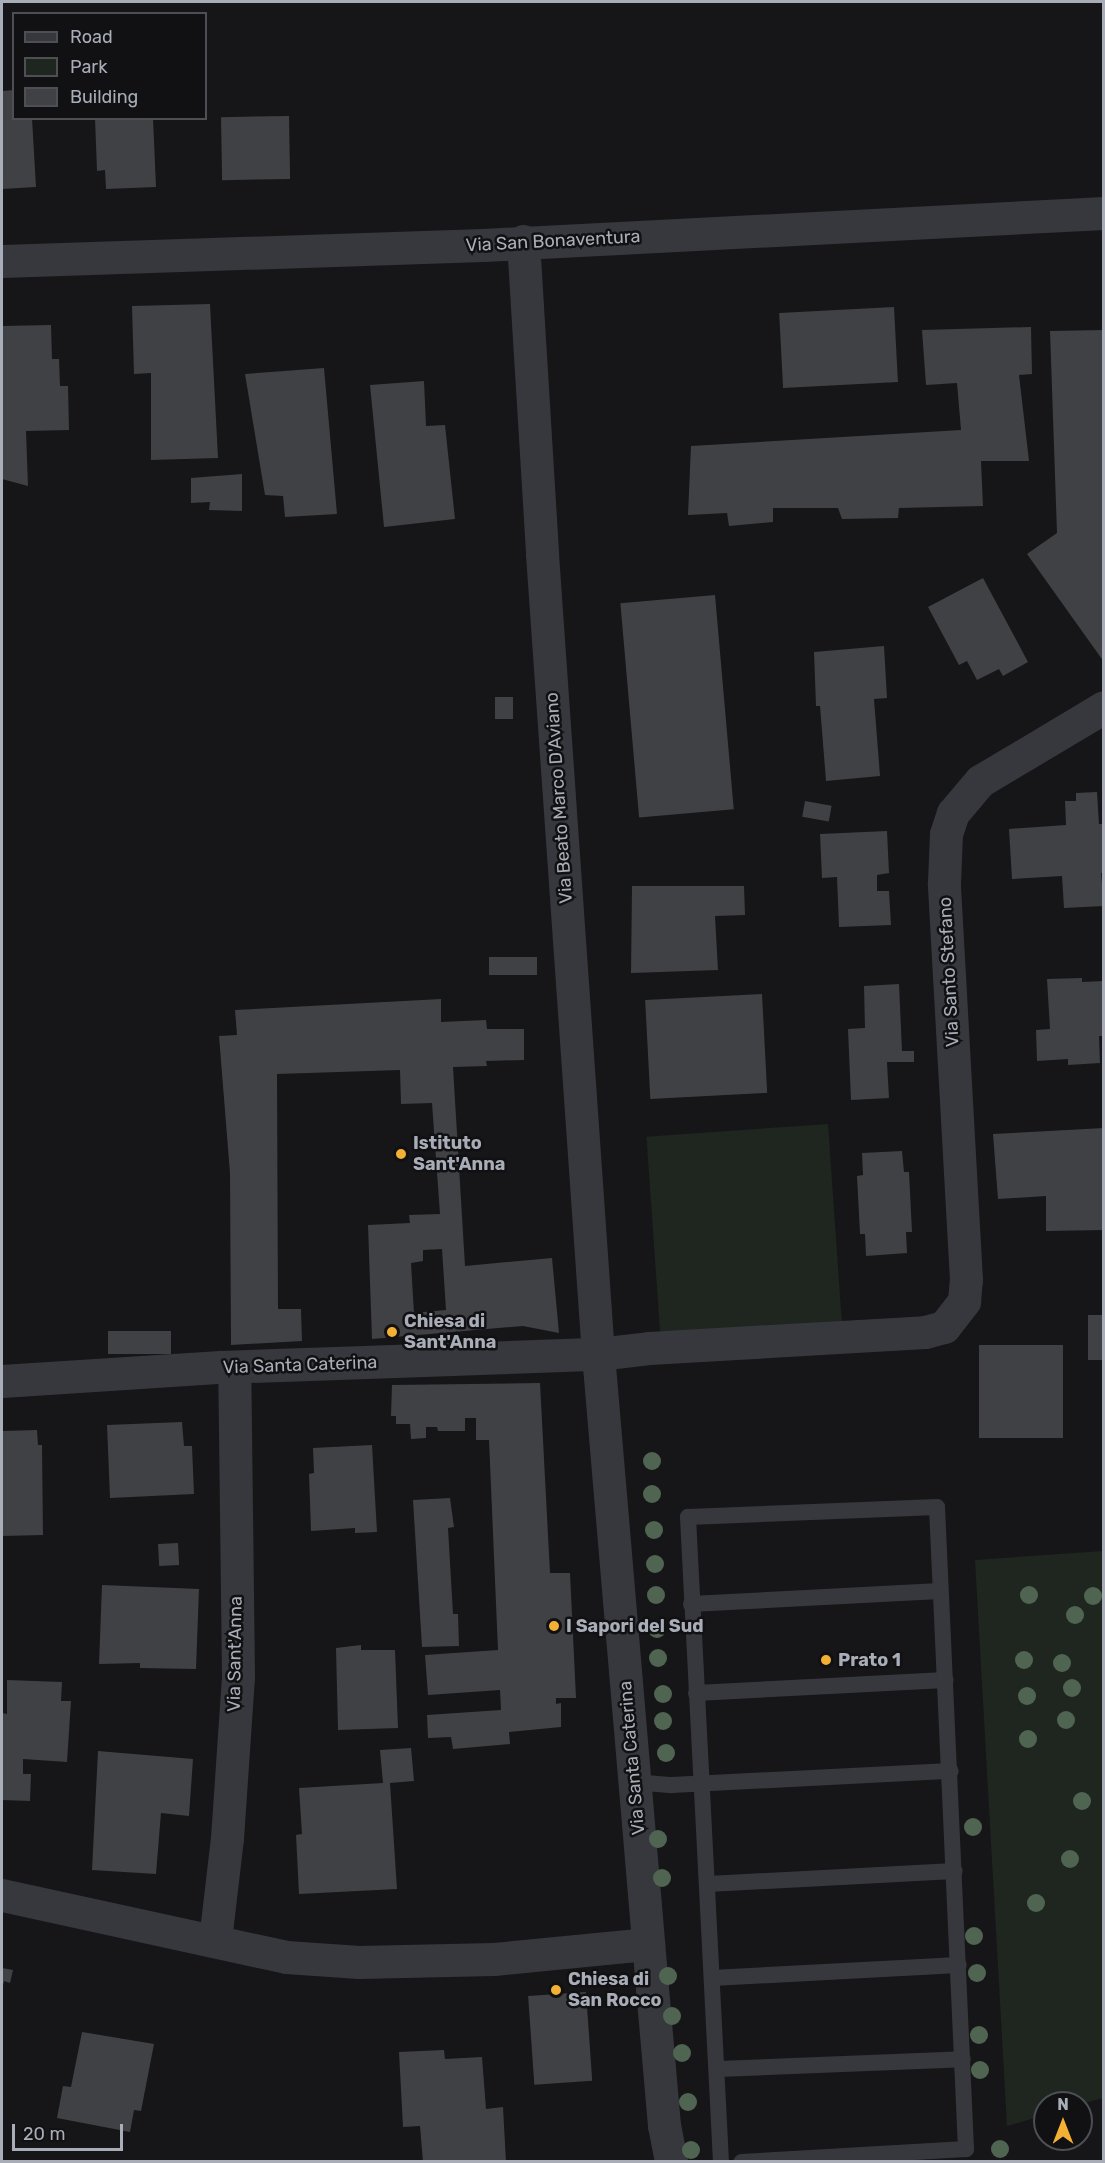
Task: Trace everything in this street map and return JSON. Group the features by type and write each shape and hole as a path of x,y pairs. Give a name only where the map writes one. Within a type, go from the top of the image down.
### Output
{"street":[{"name":"Via San Bonaventura","path":"2,261 523,241 1104,213"},
{"name":"Via Beato Marco D'Aviano","path":"523,241 542,554 598,1354"},
{"name":"Via Santo Stefano","path":"955,1315 964,1300 966,1280 944,883 946,834 953,813 980,781 1104,707"},
{"name":"Via Santa Caterina","path":"2,1381 234,1367 598,1354 649,1348 926,1332 944,1327 955,1315"},
{"name":"Via Santa Caterina","path":"598,1354 664,2125 671,2162"},
{"name":"Via Sant'Anna","path":"215,1940 227,1838 238,1676 234,1367"},
{"path":"2,1895 286,1957 359,1962 494,1959 648,1944"}],"lane":[{"path":"721,2162 718,2069 687,1517 937,1507 951,1771 966,2149 741,2162"},
{"path":"691,1604 940,1591"},
{"path":"696,1693 946,1680"},
{"path":"634,1782 702,1783 951,1771"},
{"path":"708,1884 955,1871"},
{"path":"712,1978 958,1965"},
{"path":"718,2069 963,2059"}],"green space":[{"path":"828,1124 842,1323 660,1335 646,1137"},
{"path":"1103,1551 1103,2098 1093,2101 1093,2091 1033,2091 1033,2118 1007,2126 975,1560"}],"building":[{"path":"12,90 12,120 32,120 36,187 2,189 2,91"},
{"path":"289,116 290,179 222,180 221,117"},
{"path":"95,120 153,120 156,187 106,189 105,170 97,171"},
{"path":"210,304 218,458 151,460 151,373 134,374 132,306"},
{"path":"894,307 898,382 783,388 779,313"},
{"path":"51,325 52,359 59,359 60,386 68,386 69,430 26,431 28,486 2,479 2,326"},
{"path":"1031,327 1032,374 1019,375 1029,461 981,461 983,506 899,508 898,518 842,519 838,508 773,508 773,522 729,526 727,513 688,515 691,446 961,430 957,383 926,385 922,330"},
{"path":"1104,330 1104,662 1027,554 1057,533 1050,331"},
{"path":"324,368 337,514 285,517 283,496 265,495 245,374"},
{"path":"424,381 426,426 445,425 455,519 384,527 370,385"},
{"path":"242,474 242,511 209,510 210,502 191,503 191,478"},
{"path":"983,578 1028,662 1003,676 999,669 977,680 967,661 959,665 928,607"},
{"path":"715,595 734,809 639,817 620,603"},
{"path":"884,646 887,698 874,699 880,776 826,781 820,706 816,706 814,652"},
{"path":"495,697 513,697 513,719 495,719"},
{"path":"1097,792 1099,824 1103,824 1104,873 1101,873 1104,906 1064,908 1062,876 1012,879 1009,829 1066,825 1065,801 1076,801 1076,793"},
{"path":"805,801 832,806 829,821 802,817"},
{"path":"887,831 889,873 877,875 877,891 889,891 891,925 839,927 837,877 822,878 820,834"},
{"path":"632,886 744,886 745,915 715,916 718,970 631,973"},
{"path":"489,957 537,957 537,975 489,975"},
{"path":"1082,978 1082,982 1104,981 1104,1036 1099,1036 1100,1063 1068,1065 1068,1059 1037,1061 1036,1030 1050,1029 1047,979"},
{"path":"899,984 902,1051 914,1051 914,1062 887,1062 889,1098 851,1100 848,1029 865,1028 864,986"},
{"path":"762,994 767,1093 650,1099 645,1000"},
{"path":"441,999 441,1022 486,1020 487,1029 524,1029 524,1060 486,1061 487,1066 453,1067 465,1266 552,1258 559,1333 523,1326 372,1339 368,1225 410,1223 409,1215 440,1214 432,1103 401,1104 400,1070 277,1074 278,1309 301,1309 302,1341 231,1345 230,1173 219,1036 237,1035 235,1010","holes":["442,1249 446,1310 414,1313 411,1263 423,1261 423,1250"]},
{"path":"1104,1128 1104,1230 1046,1231 1046,1196 998,1199 993,1134"},
{"path":"902,1151 904,1172 909,1172 912,1232 906,1232 907,1253 866,1256 865,1234 860,1234 857,1176 863,1175 862,1153"},
{"path":"1088,1315 1104,1315 1104,1360 1088,1360"},
{"path":"108,1331 171,1331 171,1354 108,1354"},
{"path":"979,1345 1063,1345 1063,1438 979,1438"},
{"path":"540,1383 550,1573 570,1573 576,1698 556,1698 556,1704 561,1703 561,1727 509,1732 510,1744 453,1749 451,1737 428,1738 427,1715 501,1710 500,1690 428,1695 425,1655 498,1650 489,1440 476,1440 476,1418 465,1418 465,1431 438,1431 437,1427 426,1427 426,1438 411,1439 410,1424 396,1424 396,1416 391,1416 392,1385"},
{"path":"182,1422 184,1446 192,1446 194,1494 110,1498 107,1425"},
{"path":"37,1430 38,1445 42,1445 43,1535 2,1536 2,1431"},
{"path":"372,1445 377,1532 355,1533 355,1528 311,1531 309,1474 314,1473 313,1448"},
{"path":"450,1498 454,1527 448,1528 453,1614 458,1614 459,1646 422,1647 413,1500"},
{"path":"178,1543 179,1565 159,1566 158,1544"},
{"path":"102,1585 199,1589 196,1669 140,1668 140,1663 99,1664"},
{"path":"361,1645 361,1650 395,1650 398,1728 338,1730 336,1648"},
{"path":"7,1680 62,1682 61,1701 71,1701 67,1762 23,1759 23,1774 31,1774 30,1801 2,1800 2,1713 7,1714"},
{"path":"411,1748 414,1781 390,1783 397,1889 299,1894 296,1835 302,1834 299,1788 383,1783 380,1750"},
{"path":"98,1751 193,1759 189,1816 161,1813 156,1874 92,1870"},
{"path":"2,1968 13,1970 10,1983 4,1981 2,1990"},
{"path":"586,1992 592,2081 534,2085 528,1996"},
{"path":"82,2032 154,2044 141,2111 134,2110 130,2132 57,2118 63,2086 71,2087"},
{"path":"444,2050 445,2059 482,2057 486,2109 503,2107 506,2162 423,2162 420,2126 403,2127 399,2052"}],"place":[{"name":"Istituto Sant'Anna","path":"401,1154"},
{"name":"Chiesa di Sant'Anna","path":"392,1332"},
{"name":"I Sapori del Sud","path":"554,1626"},
{"name":"Prato 1","path":"826,1660"},
{"name":"Chiesa di San Rocco","path":"556,1990"}]}
